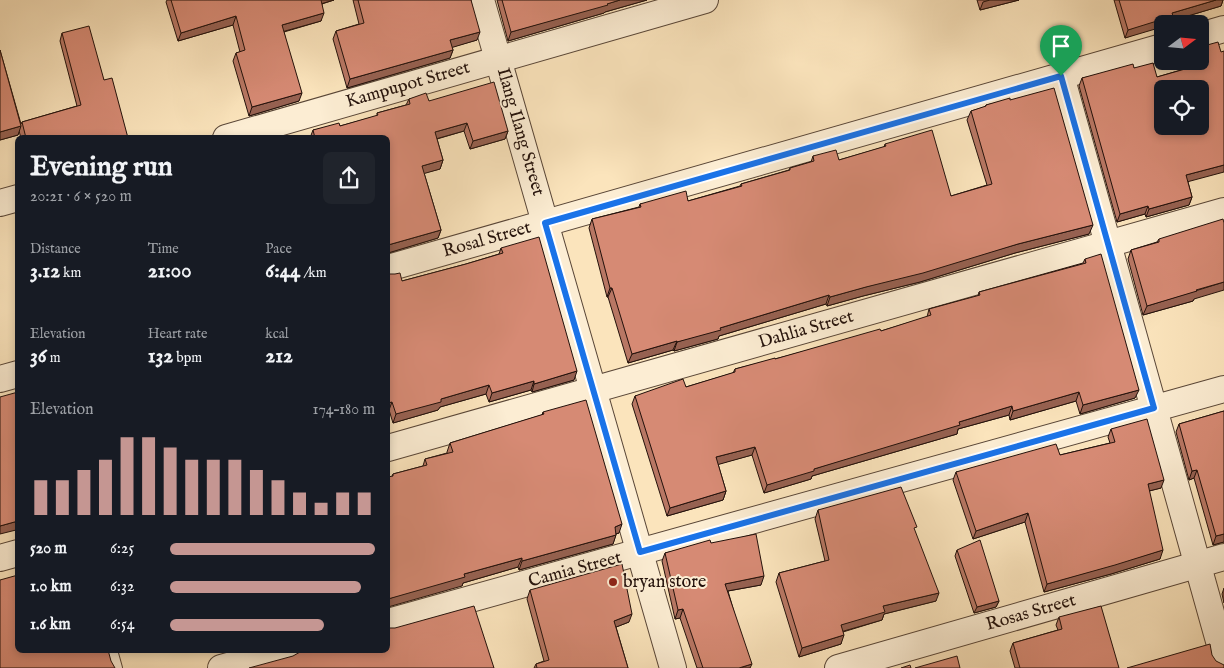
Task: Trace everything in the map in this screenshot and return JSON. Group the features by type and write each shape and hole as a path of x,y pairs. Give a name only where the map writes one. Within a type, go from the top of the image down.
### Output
{"street":[{"name":"Ilang Ilang Street","path":"481,0 673,668"},
{"name":"Kampupot Street","path":"236,135 705,0"},
{"path":"1209,33 1224,29"},
{"name":"Rosal Street","path":"390,267 1154,48"},
{"path":"1061,76 1224,659"},
{"path":"0,203 15,199"},
{"name":"Dahlia Street","path":"390,447 1224,211"},
{"path":"0,379 15,375"},
{"name":"Camia Street","path":"390,621 1224,389"},
{"path":"0,558 15,554"},
{"name":"Rosas Street","path":"838,668 1224,557"},
{"path":"221,668 275,653"}],"lane":[{"path":"112,653 116,668"}],"building":[{"path":"171,0 321,0 324,13 282,25 302,93 252,107 236,53 245,50 236,16 181,33"},
{"path":"358,0 471,0 480,32 450,40 453,50 350,79 336,31 364,23"},
{"path":"502,0 620,0 511,32"},
{"path":"1119,0 1216,0 1172,13 1173,15 1154,15 1154,22 1128,30"},
{"path":"89,26 104,80 112,78 127,135 25,135 22,122 81,105 62,33"},
{"path":"1218,42 1221,52 1224,51 1224,165 1186,175 1192,197 1149,209 1148,206 1120,214 1082,78 1133,64 1134,68 1153,63 1157,77 1182,70 1209,70 1209,44"},
{"path":"0,50 21,126 0,132"},
{"path":"494,82 508,131 473,141 467,123 435,132 443,160 422,166 441,230 390,244 390,135 314,135 313,130 339,123 340,126 378,115 377,113 410,104 409,99 426,93 429,101"},
{"path":"1054,88 1093,225 1018,244 923,273 830,297 829,295 720,328 721,330 632,354 612,288 610,288 592,219 641,207 640,204 686,191 688,201 790,170 790,168 814,161 813,156 836,150 839,160 932,130 951,196 992,184 971,111 1010,98 1010,100"},
{"path":"1223,219 1224,282 1147,306 1131,250"},
{"path":"539,237 577,371 534,384 534,381 492,393 489,385 441,399 441,402 396,414 392,402 390,402 390,274 400,273 402,281 503,253 501,248"},
{"path":"1101,254 1139,390 1083,405 1079,392 1013,411 1012,406 959,422 960,425 767,485 755,447 716,457 726,491 670,508 635,396 683,379 686,387 735,372 735,369 880,329 881,331 931,315 929,309 980,295 979,292 1086,263 1085,259"},
{"path":"15,393 15,522 0,526 0,397"},
{"path":"586,400 622,524 615,527 616,535 522,561 522,558 464,574 465,577 390,598 390,477 393,476 393,474 427,465 425,459 453,452 450,443 544,414 543,412"},
{"path":"1224,411 1224,534 1216,536 1197,470 1192,471 1179,424"},
{"path":"1147,419 1164,480 1148,484 1163,550 1047,584 1028,513 976,531 956,472 1056,444 1060,455 1115,442 1111,429"},
{"path":"901,487 917,527 914,528 939,593 883,606 885,612 841,625 844,635 802,648 779,573 829,560 818,510"},
{"path":"756,534 764,576 725,584 752,664 739,668 703,668 683,609 678,610 665,553 710,540 711,543"},
{"path":"980,540 999,601 977,607 957,550"},
{"path":"622,564 632,614 614,621 628,668 537,668 536,664 549,660 530,590"},
{"path":"15,576 15,653 109,653 115,668 0,668 0,580"},
{"path":"474,606 494,668 249,668 298,653 390,653 390,628"},
{"path":"1101,606 1119,668 1020,668 1013,643 1062,629 1059,617"},
{"path":"1210,644 1212,655 1216,661 1224,665 1224,668 1127,668"},
{"path":"957,656 960,668 915,668"}],"place":[{"name":"bryan store","path":"613,582"}],"route":[{"path":"1061,76 1154,408 640,552 545,223 1061,76"}]}
